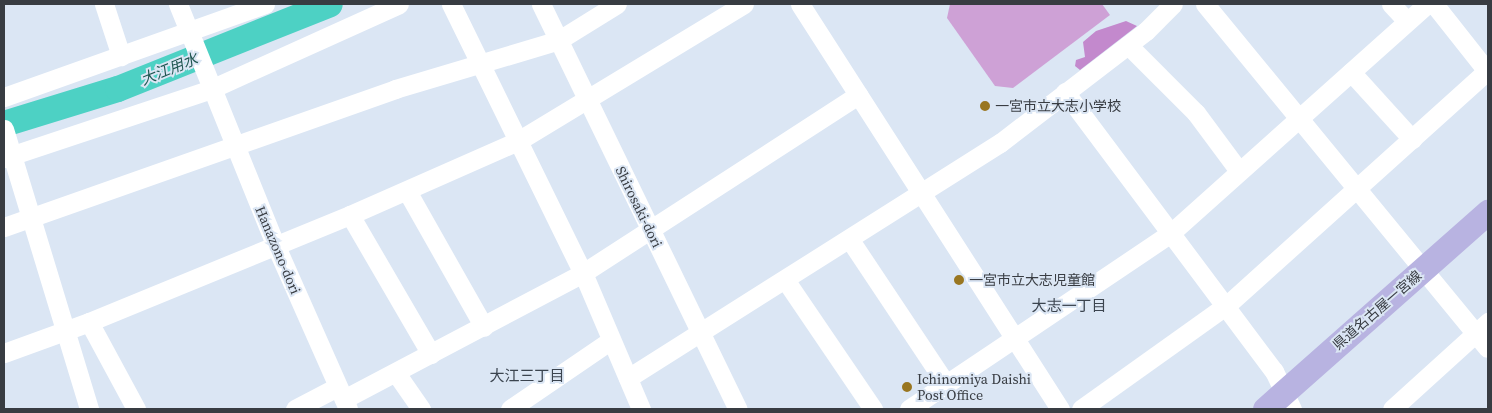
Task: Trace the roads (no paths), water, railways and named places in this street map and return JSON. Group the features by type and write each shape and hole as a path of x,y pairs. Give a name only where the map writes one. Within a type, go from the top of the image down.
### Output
{"main road":[{"name":"県道名古屋一宮線","path":"1265,409 1288,401 1426,268 1488,212"}],"street":[{"path":"104,4 122,56"},
{"name":"Hanazono-dori","path":"178,4 187,34 275,244 343,398"},
{"path":"4,97 187,34 246,8 266,4"},
{"path":"89,409 7,146 211,90 399,4"},
{"path":"451,4 482,63 518,142 583,273 641,409"},
{"name":"Shirosaki-dori","path":"541,4 738,409"},
{"path":"4,227 395,89 559,40 617,4"},
{"path":"4,353 89,322 275,244 350,215 518,142 588,102 744,4"},
{"path":"800,4 858,96 924,193 1014,339 1060,409"},
{"path":"628,378 850,240 1000,143 1128,45 1173,4"},
{"path":"1205,4 1426,268 1482,327 1488,348"},
{"path":"1391,4 1407,21"},
{"path":"909,409 1172,232 1427,4"},
{"path":"1081,409 1227,305 1488,71 1434,4"},
{"path":"1128,45 1196,113 1239,171"},
{"path":"1351,72 1412,139"},
{"path":"1065,92 1227,305 1274,371 1288,401"},
{"path":"295,409 343,398 396,373 583,273 858,96"},
{"path":"407,191 484,327"},
{"path":"350,215 431,354"},
{"path":"850,240 946,384"},
{"path":"786,280 873,409"},
{"path":"89,322 136,409"},
{"path":"1392,409 1482,327"},
{"path":"510,409 611,340"},
{"path":"396,373 421,409"}],"waterway":[{"name":"大江用水","path":"4,124 118,89 330,4"}],"place":[{"name":"一宮市立大志小学校","path":"985,106"},
{"name":"一宮市立大志児童館","path":"959,280"},
{"name":"Ichinomiya Daishi Post Office","path":"907,387"}],"district":[{"name":"大志一丁目","path":"1069,306"},
{"name":"大江三丁目","path":"527,376"}]}
